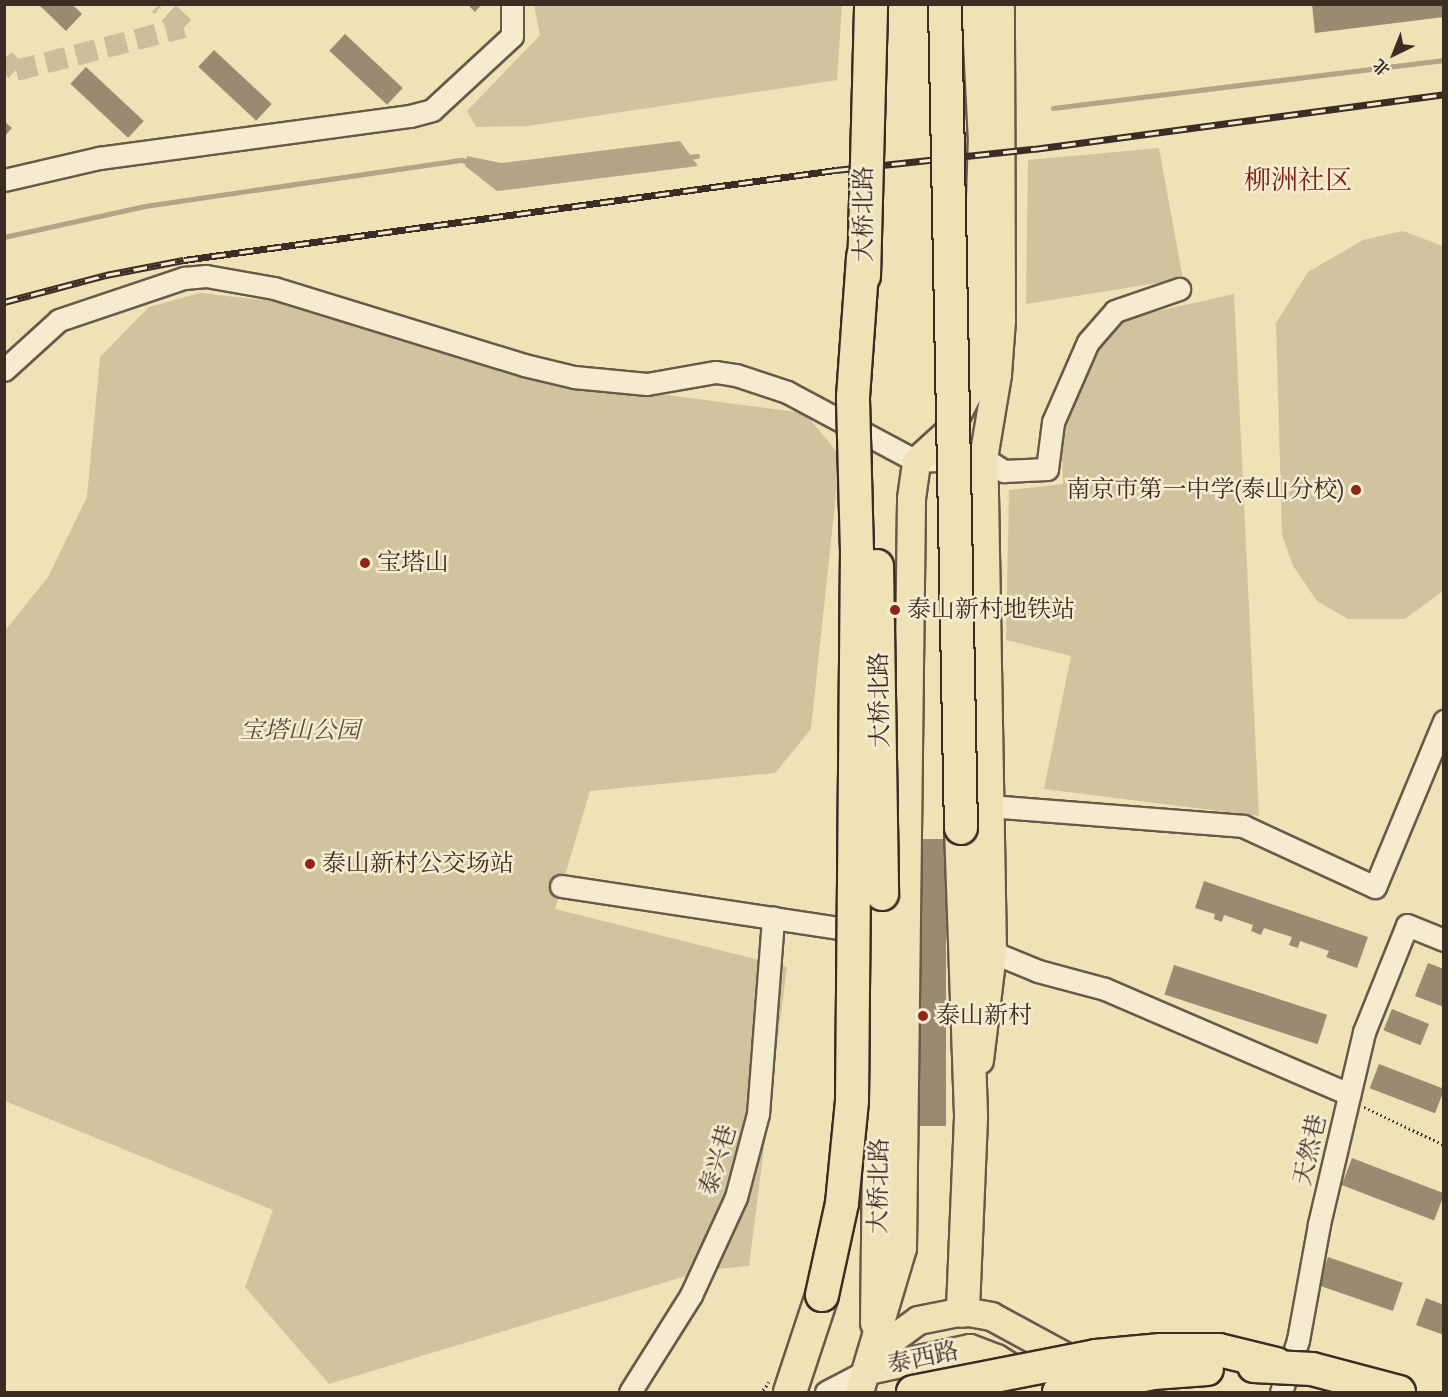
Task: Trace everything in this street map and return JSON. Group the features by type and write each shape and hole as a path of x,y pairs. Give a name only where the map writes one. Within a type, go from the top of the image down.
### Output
{"highway":[{"name":"大桥北路","path":"871,4 863,256 875,481 882,894 877,1323"},
{"path":"945,4 961,828 971,1118 963,1311"},
{"path":"790,1392 834,1248 852,1101 857,552 853,397 863,256"},
{"path":"911,1392 1096,1356 1161,1350 1219,1350 1279,1378"},
{"path":"1044,1391 1153,1372 1358,1379 1399,1392"}],"main road":[{"path":"877,1323 902,1248 909,537 916,461 947,433 968,392 975,358 982,141 975,4"},
{"path":"971,1118 992,952 983,458 997,375 1001,320 1000,4"},
{"path":"911,1392 942,1351 963,1311"},
{"name":"泰西路","path":"864,1381 902,1330 918,1320 963,1311 991,1316 1129,1392"},
{"name":"大桥北路","path":"864,1381 877,1323"},
{"name":"泰西路","path":"864,1381 942,1351 970,1348 982,1351 1044,1391"}],"street":[{"path":"4,180 99,158 410,117 432,110 512,36 512,4"},
{"path":"4,370 58,320 184,278 206,276 274,288 524,366 574,377 647,384 716,372 736,375 788,392 916,461 983,458 1004,471 1047,469 1053,422 1088,342 1115,311 1179,289"},
{"path":"990,806 1242,826 1375,887 1443,721"},
{"path":"561,886 882,934"},
{"name":"泰兴巷","path":"630,1392 675,1324 736,1197 758,1114 773,918"},
{"name":"天然巷","path":"1279,1378 1298,1340 1319,1224 1364,1032 1407,925 1443,940"},
{"path":"992,952 1038,971 1105,989 1349,1094"},
{"path":"826,1392 864,1381"}],"path":[{"path":"1349,1094 1368,1110 1443,1145"}],"green space":[{"path":"534,5 842,5 837,80 528,126 476,127 467,111 540,35"},
{"path":"1159,148 1183,279 1026,304 1028,160"},
{"path":"1403,231 1443,246 1443,591 1405,619 1348,619 1317,601 1293,566 1282,535 1276,323 1308,272 1363,240"},
{"name":"宝塔山公园","path":"200,293 308,305 522,376 805,413 840,456 811,729 775,773 590,791 555,909 787,967 749,1266 706,1270 329,1384 245,1287 273,1210 5,1101 4,632 48,577 87,497 100,357 149,307"},
{"path":"1234,294 1259,816 1044,789 1071,656 1006,640 1009,490 1063,484 1061,424 1099,343 1122,319"}],"shaded area":[{"path":"680,141 698,166 497,191 465,166 467,156 501,163"}],"building":[{"path":"38,4 72,4 82,14 66,31"},
{"path":"467,4 482,4 475,12"},
{"path":"1312,4 1444,4 1444,17 1315,33"},
{"path":"345,34 403,88 387,105 329,51"},
{"path":"214,50 272,104 256,121 198,67"},
{"path":"86,67 144,121 128,138 70,84"},
{"path":"4,121 12,128 4,137"},
{"path":"899,839 946,839 946,1126 899,1126"},
{"path":"1204,881 1368,937 1357,968 1326,957 1329,951 1300,941 1298,948 1289,945 1292,937 1264,928 1261,935 1251,931 1253,925 1224,915 1222,922 1214,919 1215,914 1195,908"},
{"path":"1428,963 1444,969 1444,1007 1415,996"},
{"path":"1174,965 1327,1015 1318,1044 1164,994"},
{"path":"1392,1009 1429,1024 1420,1045 1383,1030"},
{"path":"1379,1064 1444,1089 1435,1113 1370,1088"},
{"path":"1352,1158 1444,1193 1434,1221 1342,1185"},
{"path":"1328,1257 1403,1283 1393,1311 1318,1285"},
{"path":"1426,1298 1444,1305 1444,1335 1416,1325"}],"waterway":[{"path":"1053,108 1444,60"},
{"path":"688,157 697,156"},
{"path":"4,237 145,206 462,160 471,163"}],"tunnel":[{"path":"4,59 16,70 184,27 159,4"}],"railway":[{"path":"4,302 106,275 184,260 836,170 1034,149 1444,94"}],"place":[{"name":"南京市第一中学(泰山分校)","path":"1356,490"},
{"name":"宝塔山","path":"365,563"},
{"name":"泰山新村地铁站","path":"895,610"},
{"name":"泰山新村公交场站","path":"310,864"},
{"name":"泰山新村","path":"923,1016"}],"district":[{"name":"柳洲社区","path":"1298,180"}]}
